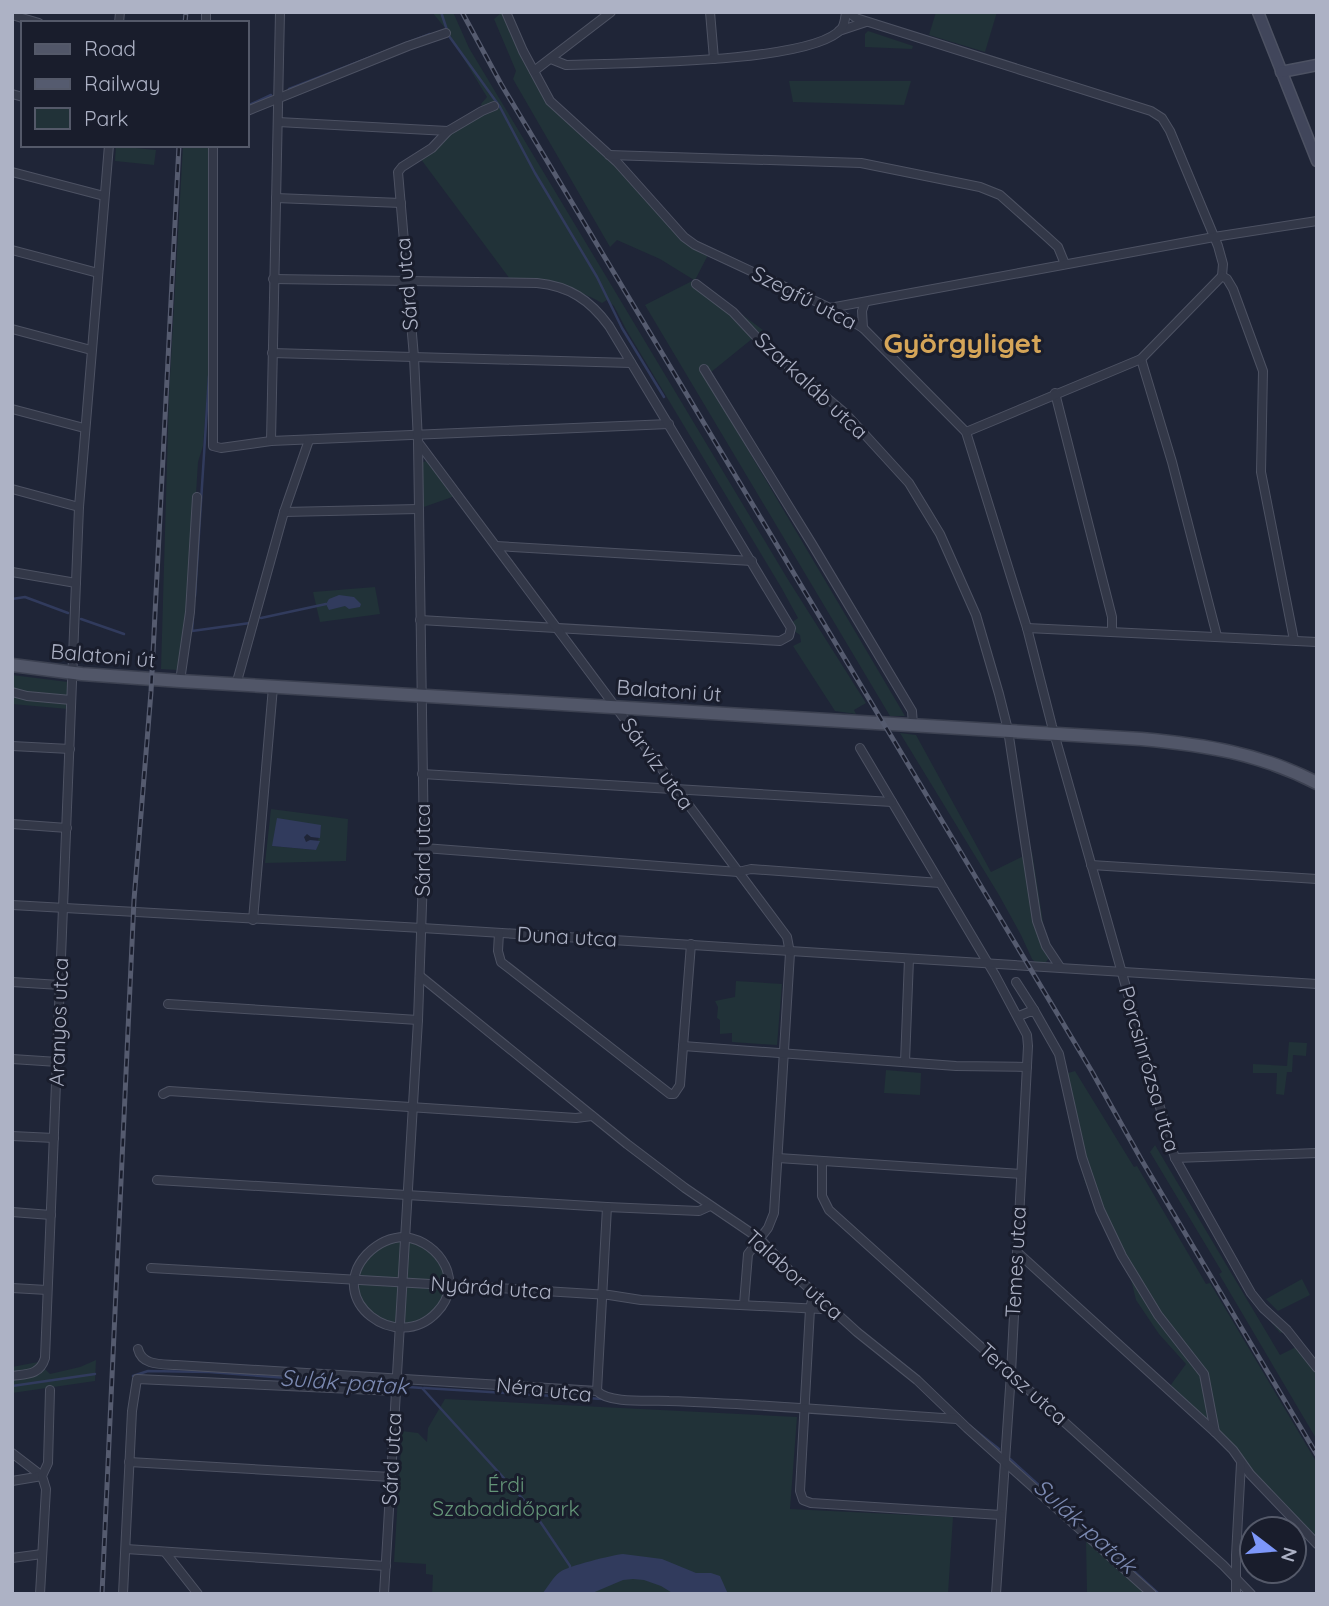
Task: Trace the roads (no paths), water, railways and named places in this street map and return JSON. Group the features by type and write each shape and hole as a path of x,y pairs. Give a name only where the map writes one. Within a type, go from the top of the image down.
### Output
{"main road":[{"path":"1258,12 1317,161"},
{"path":"1281,72 1317,65"},
{"name":"Balatoni út","path":"12,664 73,673 236,685 1141,738 1215,747 1272,762 1317,783"}],"street":[{"path":"271,441 280,12"},
{"name":"Szegfű utca","path":"506,12 550,101 609,155 684,237 695,245 830,308 863,328 966,432 1027,628 1054,734"},
{"path":"534,71 611,12"},
{"path":"710,12 714,59"},
{"path":"833,34 842,27 847,12 869,22 1160,115 1170,131 1221,256 1222,276 1141,359 966,432"},
{"path":"12,15 32,21"},
{"path":"551,59 566,65 714,59 776,53 849,26 869,22"},
{"path":"248,111 446,33"},
{"path":"278,122 448,131 494,106"},
{"name":"Sárd utca","path":"384,1594 418,1020 424,848 414,357 399,170 432,148 448,131"},
{"name":"Aranyos utca","path":"12,1376 40,1369 45,1358 79,507 109,147"},
{"path":"213,147 213,446 221,448 271,441 417,439 669,424"},
{"path":"609,155 861,163 980,187 1000,195 1046,236 1058,247 1065,264"},
{"path":"631,178 631,167 638,156"},
{"path":"12,172 104,196"},
{"path":"276,198 401,203"},
{"path":"830,308 1214,237 1317,221"},
{"path":"12,250 98,273"},
{"path":"1222,276 1233,289 1262,371 1261,472 1294,640"},
{"path":"274,279 537,283 567,289 589,302 609,326 792,628 789,636 780,641 420,620"},
{"name":"Szarkaláb utca","path":"695,284 733,312 763,344 846,414 915,492 962,579 976,615 1008,730 1037,921 1046,946 1060,967"},
{"path":"863,328 862,311 865,302"},
{"path":"12,329 91,350"},
{"path":"272,353 631,363"},
{"path":"1141,359 1172,462 1217,636"},
{"path":"704,369 813,544 912,711 913,725"},
{"path":"1055,393 1112,617 1112,631"},
{"path":"12,409 84,428"},
{"name":"Sárvíz utca","path":"417,439 608,695 675,790 787,937 790,953"},
{"path":"236,685 284,512 309,440"},
{"path":"12,489 79,507"},
{"path":"180,681 190,612 198,497"},
{"path":"284,512 418,509"},
{"path":"496,545 752,561"},
{"path":"12,572 76,583"},
{"path":"1027,628 1317,642"},
{"path":"253,920 273,687"},
{"path":"12,692 71,700"},
{"name":"Porcsinrózsa utca","path":"1054,734 1175,1158 1256,1301 1287,1329 1317,1368"},
{"path":"12,746 70,749"},
{"name":"Temes utca","path":"860,748 1019,1016 1027,1035 1011,1373 996,1594"},
{"path":"422,774 892,802"},
{"path":"12,824 67,828"},
{"path":"424,848 738,872 751,869 940,883"},
{"path":"1091,865 1317,879"},
{"name":"Duna utca","path":"12,905 691,944 790,953 1317,984"},
{"path":"499,933 498,951 501,962 659,1088 674,1094 680,1085 691,944"},
{"path":"744,1304 748,1254 760,1239 774,1213 790,953"},
{"path":"905,1062 909,959"},
{"name":"Talabor utca","path":"420,976 592,1115 710,1206 760,1239 770,1252 814,1292 917,1380 1152,1594"},
{"path":"12,982 60,985"},
{"path":"1016,982 1059,1054 1082,1157 1100,1210 1122,1256 1158,1315 1204,1374 1215,1432"},
{"path":"168,1004 418,1020"},
{"path":"1019,1016 1034,1010"},
{"path":"683,1046 783,1055 1000,1068 1027,1067"},
{"path":"12,1059 58,1062"},
{"path":"163,1094 169,1091 576,1118 592,1115"},
{"path":"12,1136 54,1139"},
{"path":"1175,1158 1317,1153"},
{"path":"778,1158 1021,1174"},
{"name":"Terasz utca","path":"822,1163 822,1196 829,1210 1223,1565 1251,1594"},
{"path":"157,1180 607,1207 699,1210 710,1206"},
{"path":"597,1391 607,1207"},
{"path":"12,1213 51,1215"},
{"path":"405,1237 425,1243 437,1252 447,1271 450,1286 446,1300 433,1317 414,1327 400,1329 386,1325 364,1309 357,1301 353,1280 358,1266 372,1249 391,1238 405,1237"},
{"path":"1017,1252 1215,1432 1317,1544"},
{"name":"Nyárád utca","path":"151,1268 465,1286 641,1300 810,1309 830,1306"},
{"path":"12,1288 47,1290"},
{"path":"814,1292 810,1309 800,1491 806,1502 1001,1515"},
{"name":"Néra utca","path":"138,1349 140,1357 145,1361 164,1364 597,1391 601,1396 613,1399 957,1419"},
{"path":"123,1594 129,1462 137,1379 396,1391"},
{"path":"42,1476 48,1463 50,1390"},
{"path":"12,1453 42,1476 46,1489 40,1594"},
{"path":"129,1462 391,1477"},
{"path":"1236,1594 1241,1463"},
{"path":"12,1481 42,1476"},
{"path":"126,1549 386,1566"},
{"path":"165,1552 198,1594"},
{"path":"12,1558 42,1554"},
{"path":"1223,1565 1232,1562 1236,1555"}],"water":[{"path":"339,595 354,597 361,604 360,607 349,609 345,606 329,610 326,604 329,599"},
{"path":"277,818 321,825 320,838 307,834 304,837 306,842 320,841 316,850 272,846"},
{"path":"623,1554 662,1559 696,1573 720,1576 728,1594 674,1594 661,1586 633,1579 623,1580 590,1594 542,1594 560,1572 590,1561"}],"waterway":[{"path":"441,12 449,36 500,107 535,173 597,277 622,328 664,397"},
{"path":"289,89 430,34"},
{"path":"248,106 271,95"},
{"path":"195,596 209,376"},
{"path":"12,599 25,597 68,613"},
{"path":"261,618 326,604"},
{"path":"193,617 192,631 250,623"},
{"path":"81,619 124,634"},
{"name":"Sulák-patak","path":"133,1376 148,1371 209,1372 422,1388 531,1508 570,1569"},
{"name":"Sulák-patak","path":"12,1386 95,1374"},
{"path":"424,1388 603,1399"},
{"name":"Sulák-patak","path":"966,1423 999,1449"},
{"name":"Sulák-patak","path":"1010,1459 1159,1594"}],"railway":[{"path":"185,21 186,12"},
{"path":"462,12 501,84 1091,1070 1317,1455"},
{"path":"102,1594 134,900 151,692 179,147"}],"district":[{"name":"Györgyliget","path":"963,343"}],"park label":[{"name":"Érdi Szabadidőpark","path":"506,1497"}]}
